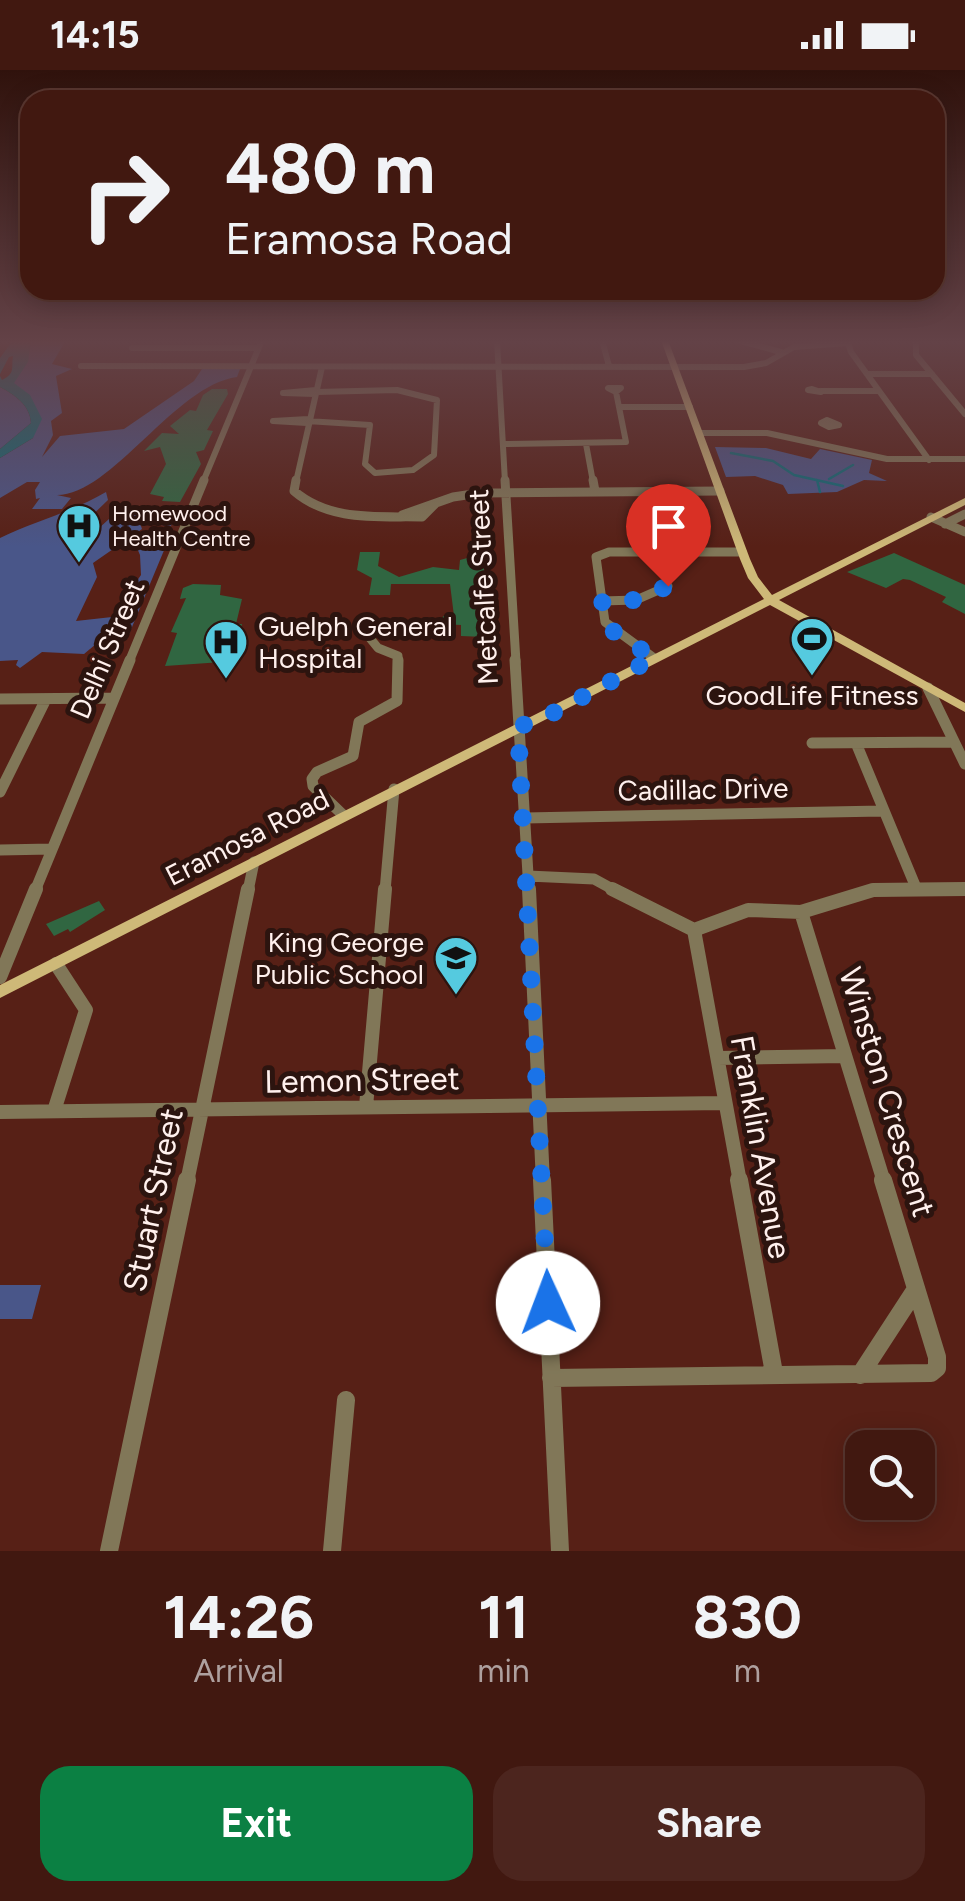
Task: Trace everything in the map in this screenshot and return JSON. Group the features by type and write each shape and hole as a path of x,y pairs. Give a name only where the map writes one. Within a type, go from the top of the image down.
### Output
{"main road":[{"path":"691,409 742,552 753,578 770,600 965,708"},
{"name":"Eramosa Road","path":"0,992 965,500"}],"street":[{"name":"Delhi Street","path":"0,977 233,409"},
{"path":"311,409 294,482 300,498 331,511 427,516 435,504 467,494 720,491"},
{"path":"307,421 370,425 365,464 375,473 413,470 434,455 437,409"},
{"name":"Metcalfe Street","path":"501,409 528,876 560,1551"},
{"path":"503,444 626,442 620,409"},
{"path":"892,409 929,460"},
{"path":"814,444 829,427"},
{"path":"700,433 767,433 878,458 965,458"},
{"path":"586,444 595,491"},
{"path":"946,524 965,514"},
{"path":"932,518 965,532"},
{"path":"654,658 610,629 594,560 600,554 742,552"},
{"path":"602,601 636,600 668,586"},
{"path":"343,815 313,786 312,779 317,772 353,756 359,722 397,701 399,659 378,648 369,637"},
{"path":"928,688 965,764"},
{"path":"0,699 113,698"},
{"path":"0,792 46,699"},
{"path":"812,744 953,742"},
{"path":"856,743 916,890"},
{"path":"366,1107 394,789"},
{"name":"Cadillac Drive","path":"524,818 882,811"},
{"path":"0,850 51,849"},
{"name":"Stuart Street","path":"109,1551 254,862"},
{"path":"528,876 594,878 672,922 694,930 748,910 801,912 872,890 965,890"},
{"name":"Winston Crescent","path":"551,1378 860,1375 931,1373 937,1368 938,1357 801,912"},
{"name":"Franklin Avenue","path":"694,930 774,1374"},
{"path":"54,1111 86,1010 56,964"},
{"path":"718,1058 844,1056"},
{"name":"Lemon Street","path":"0,1112 724,1103"},
{"path":"860,1375 916,1289"},
{"path":"332,1551 346,1400"}],"shaded area":[{"path":"0,409 26,409 31,423 0,449"},
{"path":"26,409 37,409 42,419 33,438 0,458 0,449 31,423"},
{"path":"34,409 61,409 62,413 51,421 53,435 42,457 60,436 124,429 153,409 178,409 100,478 78,490 57,495 71,498 62,509 32,509 40,498 36,499 35,490 40,482 27,482 0,498 0,458 33,438"},
{"path":"715,447 766,448 811,459 820,449 872,460 869,473 887,481 864,480 837,492 788,494 783,485 755,476 726,477"},
{"path":"106,492 108,500 79,528 98,529 109,519 119,523 136,512 173,518 171,526 140,523 142,529 93,563 97,577 76,621 112,617 141,575 140,555 134,541 145,535 170,536 127,639 102,639 84,654 42,652 20,668 16,665 18,660 0,661 0,538"},
{"path":"0,1285 41,1285 32,1319 0,1319"}],"building":[{"name":"Homewood Health Centre","path":"219,409 207,430 213,431 204,450 196,452 201,464 180,502 162,501 164,497 150,494 166,464 160,447 144,451 162,433 179,434 170,426 190,410"},
{"path":"471,551 491,554 491,563 484,569 484,637 461,636 461,625 442,624 443,616 454,616 450,584 391,584 390,595 369,595 372,578 357,570 360,552 380,552 378,566 399,577 433,567 459,570 460,560 471,557"},
{"path":"894,553 965,585 965,614 942,602 946,597 910,580 903,579 886,588 847,572"},
{"name":"Guelph General Hospital","path":"193,584 221,585 220,595 242,599 236,624 242,624 240,632 232,632 222,662 165,666 177,633 171,632 186,598 180,599 183,588"},
{"path":"99,901 105,910 70,932 68,929 54,936 46,924"}],"waterway":[{"path":"731,453 773,461 794,475 817,480"},
{"path":"829,479 853,465"},
{"path":"817,480 843,486"},
{"path":"817,480 820,492"}],"place":[{"name":"Homewood Health Centre","path":"79,564"},
{"name":"GoodLife Fitness","path":"812,677"},
{"name":"Guelph General Hospital","path":"226,680"},
{"name":"King George Public School","path":"456,996"}],"route":[{"path":"548,1303 518,727 551,714 558,706 654,658 610,629 602,601 636,600 668,586"}]}
